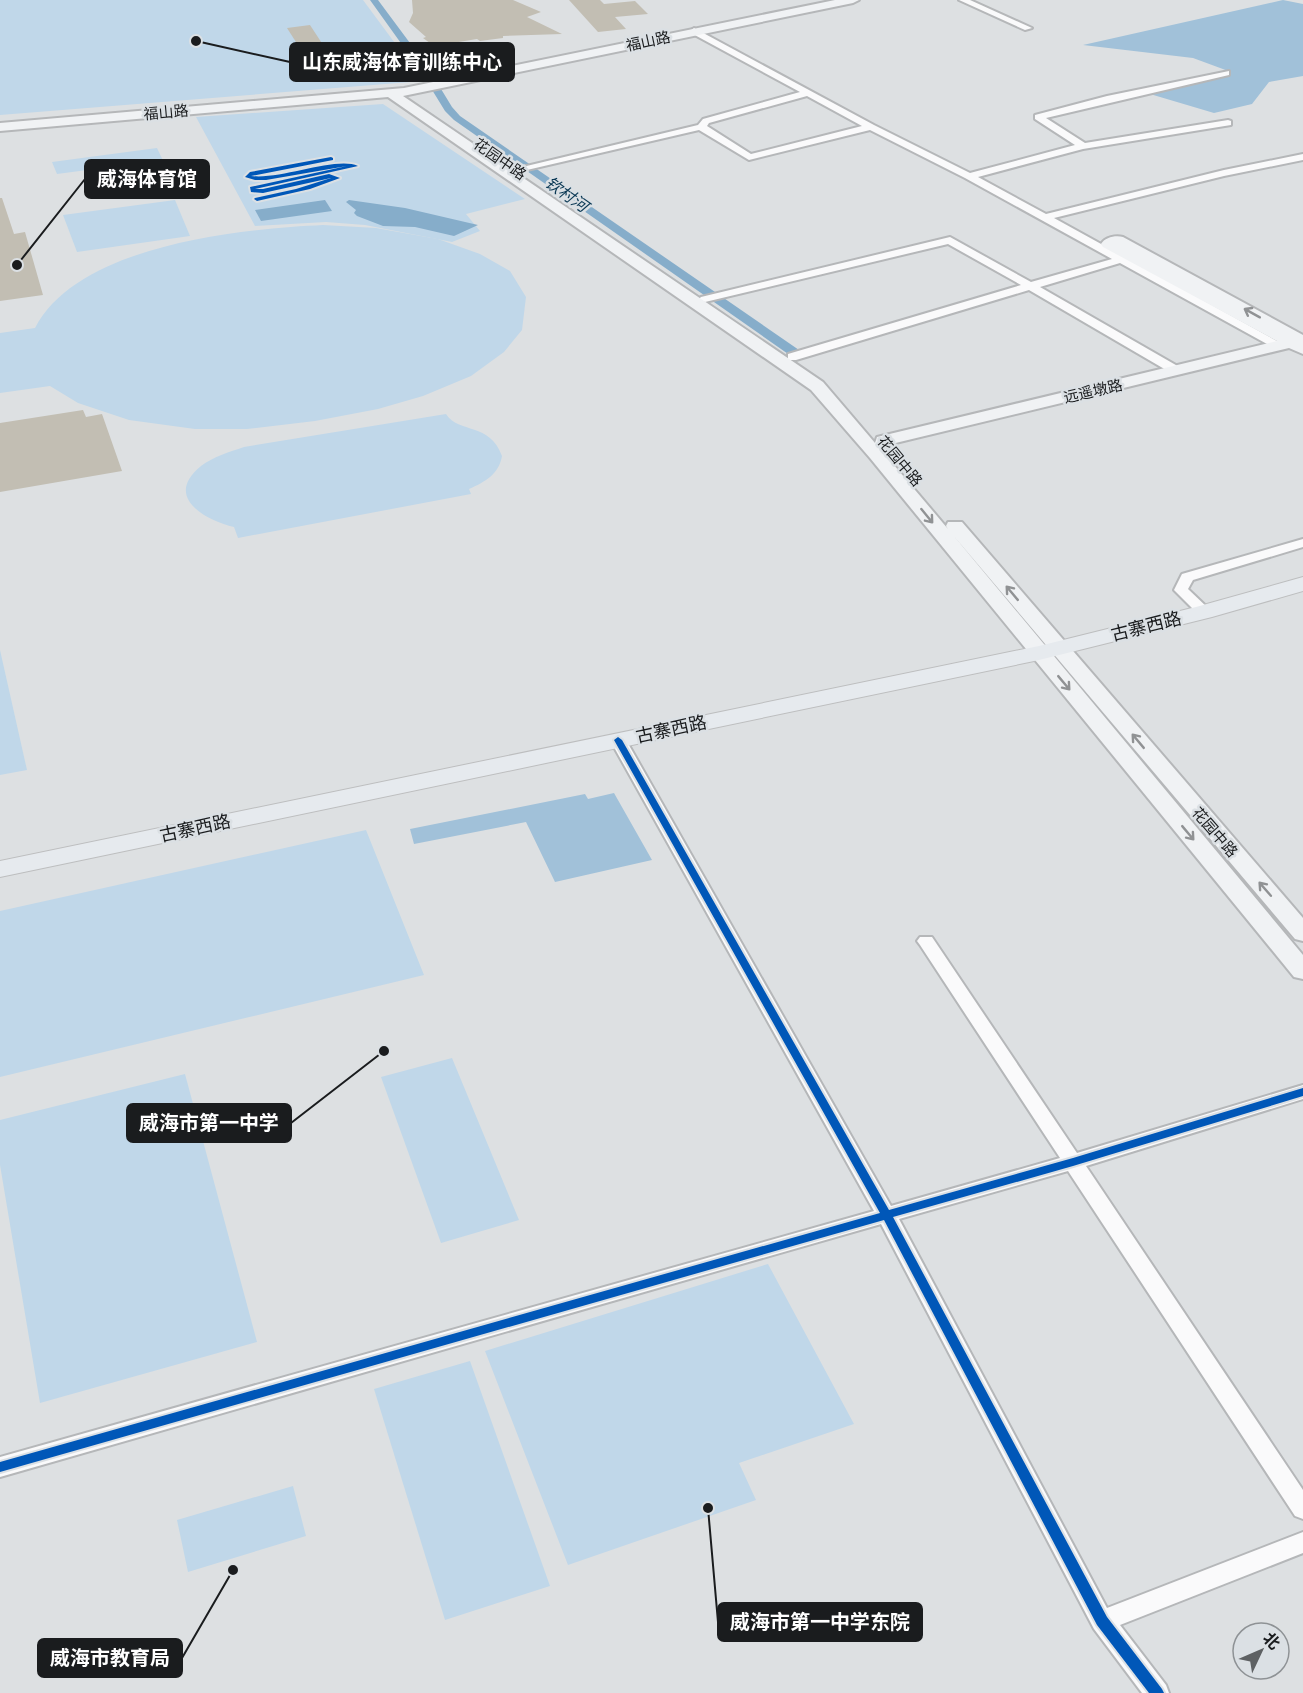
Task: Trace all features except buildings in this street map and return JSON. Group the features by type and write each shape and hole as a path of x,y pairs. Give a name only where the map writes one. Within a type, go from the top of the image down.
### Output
{"main road":[{"name":"福山路","path":"0,127 428,88 694,31 854,0"},
{"name":"花园中路","path":"397,92 711,297 827,382 883,441 1049,651 1303,933"},
{"path":"397,92 818,386 1049,651 1303,971"},
{"path":"1118,240 1297,343 1108,243 1118,240"},
{"name":"远遥墩路","path":"883,441 1297,343"},
{"name":"古寨西路","path":"0,869 1049,651 1204,612 1303,584"}],"street":[{"path":"963,0 1028,28"},
{"path":"694,31 1122,259 1297,343"},
{"path":"1083,146 1038,117 1107,99 1226,73"},
{"path":"521,171 701,127 706,121 808,93"},
{"path":"969,176 1083,146 1228,123"},
{"path":"701,127 749,157 871,127"},
{"path":"1045,217 1224,173 1303,157"},
{"path":"711,297 950,240 1177,371"},
{"path":"792,357 1122,259"},
{"path":"1204,612 1181,590 1187,577 1303,543"},
{"path":"618,740 886,1216 1102,1621 1156,1693"},
{"path":"926,941 1303,1509"},
{"path":"0,1467 886,1216 1303,1092"},
{"path":"1102,1621 1303,1542"}],"shaded area":[{"path":"0,0 363,0 423,81 0,115"},
{"path":"1283,0 1303,4 1303,76 1269,82 1252,104 1214,113 1150,94 1231,72 1193,58 1083,45"},
{"path":"383,104 525,199 466,214 480,231 452,242 365,225 326,222 255,226 196,117"},
{"path":"157,148 177,190 123,197 110,167 57,174 52,162"},
{"path":"175,200 190,236 77,252 63,215"},
{"path":"325,200 332,211 261,221 255,210"},
{"path":"349,200 405,208 478,225 454,236 415,227 383,226 357,216 354,213 356,210 346,202"},
{"path":"323,225 376,228 438,239 480,254 510,271 526,297 522,330 504,352 471,376 423,396 378,409 315,421 247,429 195,429 129,420 78,403 50,386 0,393 0,333 35,328 56,300 86,277 123,260 206,237"},
{"path":"446,414 459,424 490,438 497,445 502,456 498,468 490,477 469,489 471,494 238,538 234,527 201,513 187,497 186,488 190,477 201,466 216,457 244,447"},
{"path":"0,650 27,770 0,775"},
{"path":"614,793 652,860 555,882 526,822 414,844 410,829 585,794 588,799"},
{"path":"366,830 424,975 0,1077 0,911"},
{"path":"452,1058 519,1220 441,1243 381,1077"},
{"path":"185,1074 257,1342 40,1403 0,1165 0,1120"},
{"path":"768,1264 854,1424 739,1463 756,1500 568,1565 485,1351"},
{"path":"470,1361 550,1586 445,1620 374,1389"},
{"path":"293,1486 306,1536 188,1572 177,1520"}],"waterway":[{"name":"钦村河","path":"374,0 422,66 448,109 457,118 795,353"}],"cycle path":[{"path":"257,199 308,188 337,178 329,176 263,191 253,191 252,188 355,166 344,164 266,178 248,177 250,174 331,159"},
{"path":"618,740 887,1216 1102,1621 1157,1693"},
{"path":"0,1467 1073,1162 1303,1092"}],"place":[{"name":"山东威海体育训练中心","path":"196,41"},
{"name":"威海体育馆","path":"17,265"},
{"name":"威海市第一中学","path":"384,1051"},
{"name":"威海市第一中学东院","path":"708,1508"},
{"name":"威海市教育局","path":"233,1570"}]}
